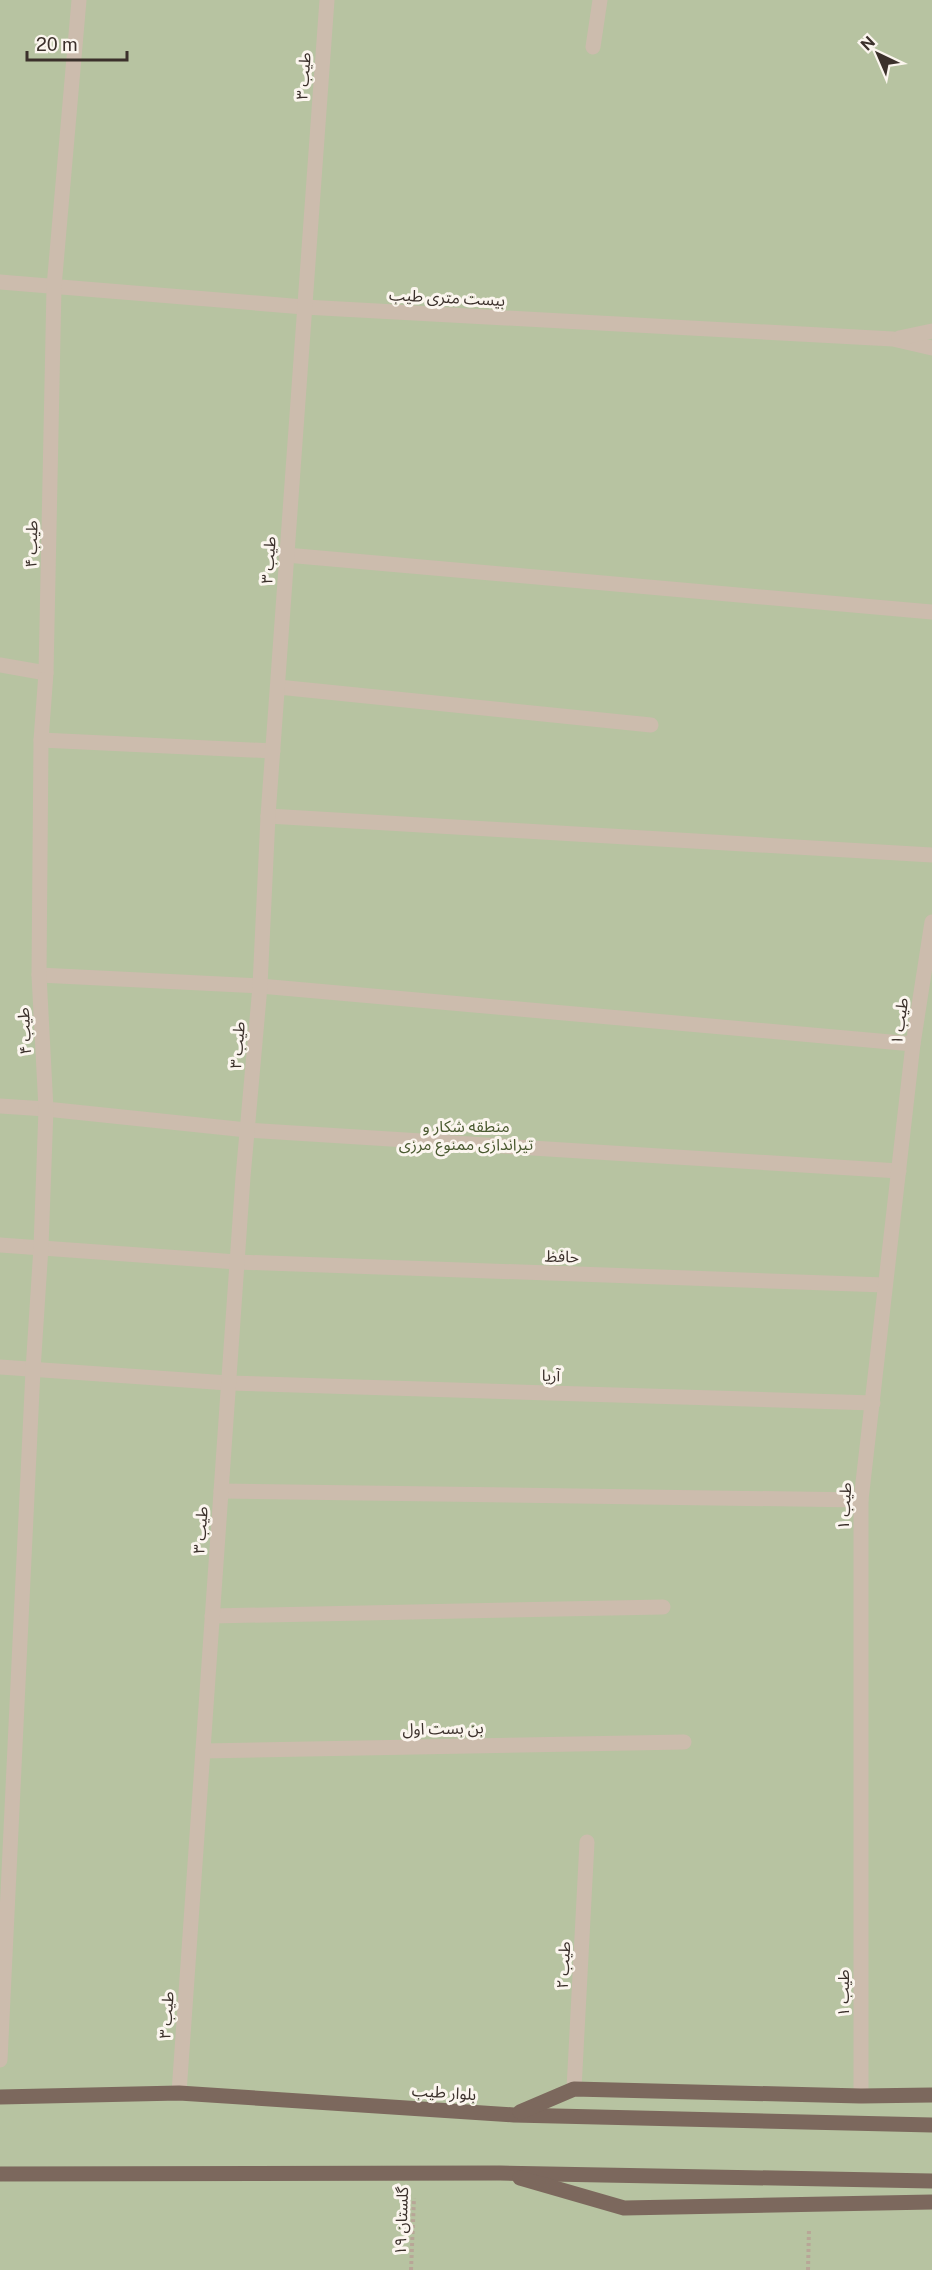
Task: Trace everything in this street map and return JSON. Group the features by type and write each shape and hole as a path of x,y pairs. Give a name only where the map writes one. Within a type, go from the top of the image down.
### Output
{"main road":[{"path":"514,2115 574,2089 861,2096 932,2095"},
{"name":"بلوار طیب","path":"0,2097 179,2093 514,2115 886,2122 932,2125"},
{"path":"500,2173 624,2208 932,2202"},
{"path":"0,2174 500,2173 932,2181"}],"street":[{"name":"طیب ۴","path":"0,2060 46,1109 39,975 41,740 46,673 54,287 79,0"},
{"name":"طیب ۳","path":"179,2093 228,1383 260,986 268,816 327,0"},
{"path":"593,47 600,0"},
{"name":"بیست متری طیب","path":"0,282 304,307 893,339"},
{"path":"893,339 932,331"},
{"path":"893,339 932,348"},
{"path":"286,555 932,612"},
{"path":"0,665 46,673"},
{"path":"278,687 651,725"},
{"path":"41,740 273,751"},
{"path":"268,816 932,855"},
{"name":"طیب ۱","path":"861,2096 861,1500 913,1044 932,922"},
{"path":"39,975 260,986 913,1044"},
{"path":"0,1106 247,1130 899,1170"},
{"name":"حافظ","path":"0,1245 237,1262 885,1285"},
{"name":"آریا","path":"0,1367 228,1383 873,1403"},
{"path":"221,1491 861,1500"},
{"path":"212,1616 663,1607"},
{"name":"بن بست اول","path":"203,1751 684,1742"},
{"name":"طیب ۲","path":"574,2089 587,1842"}],"path":[{"name":"گلستان ۱۹","path":"411,2270 414,2173"},
{"path":"808,2270 810,2204"}],"green space":[{"name":"منطقه شکار و تیراندازی ممنوع مرزی","path":"0,0 932,0 932,2270 0,2270"}]}
